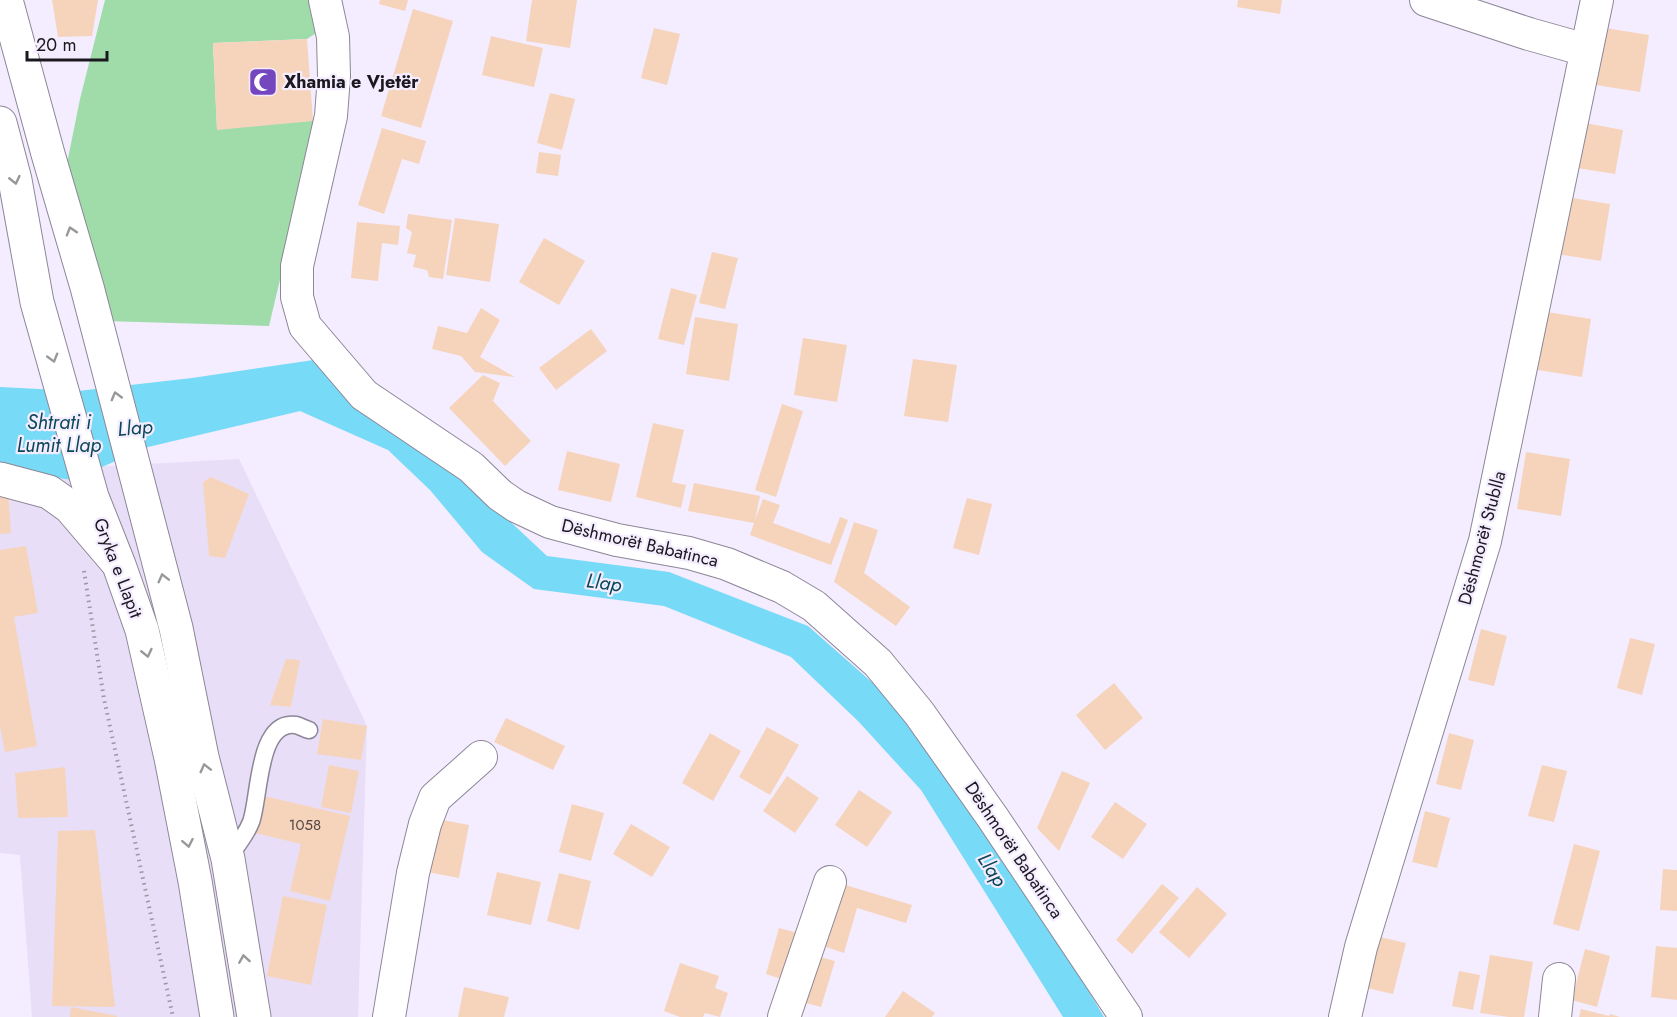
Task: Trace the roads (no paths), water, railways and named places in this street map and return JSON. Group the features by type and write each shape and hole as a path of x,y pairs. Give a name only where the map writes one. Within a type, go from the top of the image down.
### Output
{"main road":[{"name":"Gryka e Llapit","path":"6,0 87,287 176,628 202,757 228,859 254,1017"},
{"name":"Gryka e Llapit","path":"0,123 15,180 37,302 85,513 119,565 142,630 171,758 195,881 217,1017"},
{"path":"0,480 49,492 85,513"}],"street":[{"name":"Dëshmorët Babatinca","path":"325,0 333,37 334,76 331,116 297,266 297,297 306,326 364,395 471,467 500,495 516,506 550,522 617,540 688,553 727,564 782,587 814,606 878,663 919,713 1000,828 1126,1017"},
{"path":"1426,0 1586,50"},
{"name":"Dëshmorët Stublla","path":"1345,1017 1361,948 1485,541 1597,0"},
{"path":"389,1017 413,873 425,824 435,798 481,757"},
{"path":"784,1017 830,882"},
{"path":"1556,1017 1559,979"}],"lane":[{"path":"228,859 250,823 267,742 278,730 286,726 294,725 309,730"}],"water":[{"name":"Shtrati i Lumit Llap","path":"327,358 366,373 502,514 547,556 669,572 808,626 883,692 948,775 1060,943 1104,1017 1063,1017 921,790 859,722 791,657 664,606 534,589 482,552 430,490 388,450 300,411 148,447 72,480 0,469 0,387 78,391 192,378"}],"place":[{"name":"Xhamia e Vjetër","path":"263,82"}],"water label":[{"name":"Llap","path":"135,428"},
{"name":"Llap","path":"604,583"},
{"name":"Llap","path":"992,870"}]}
